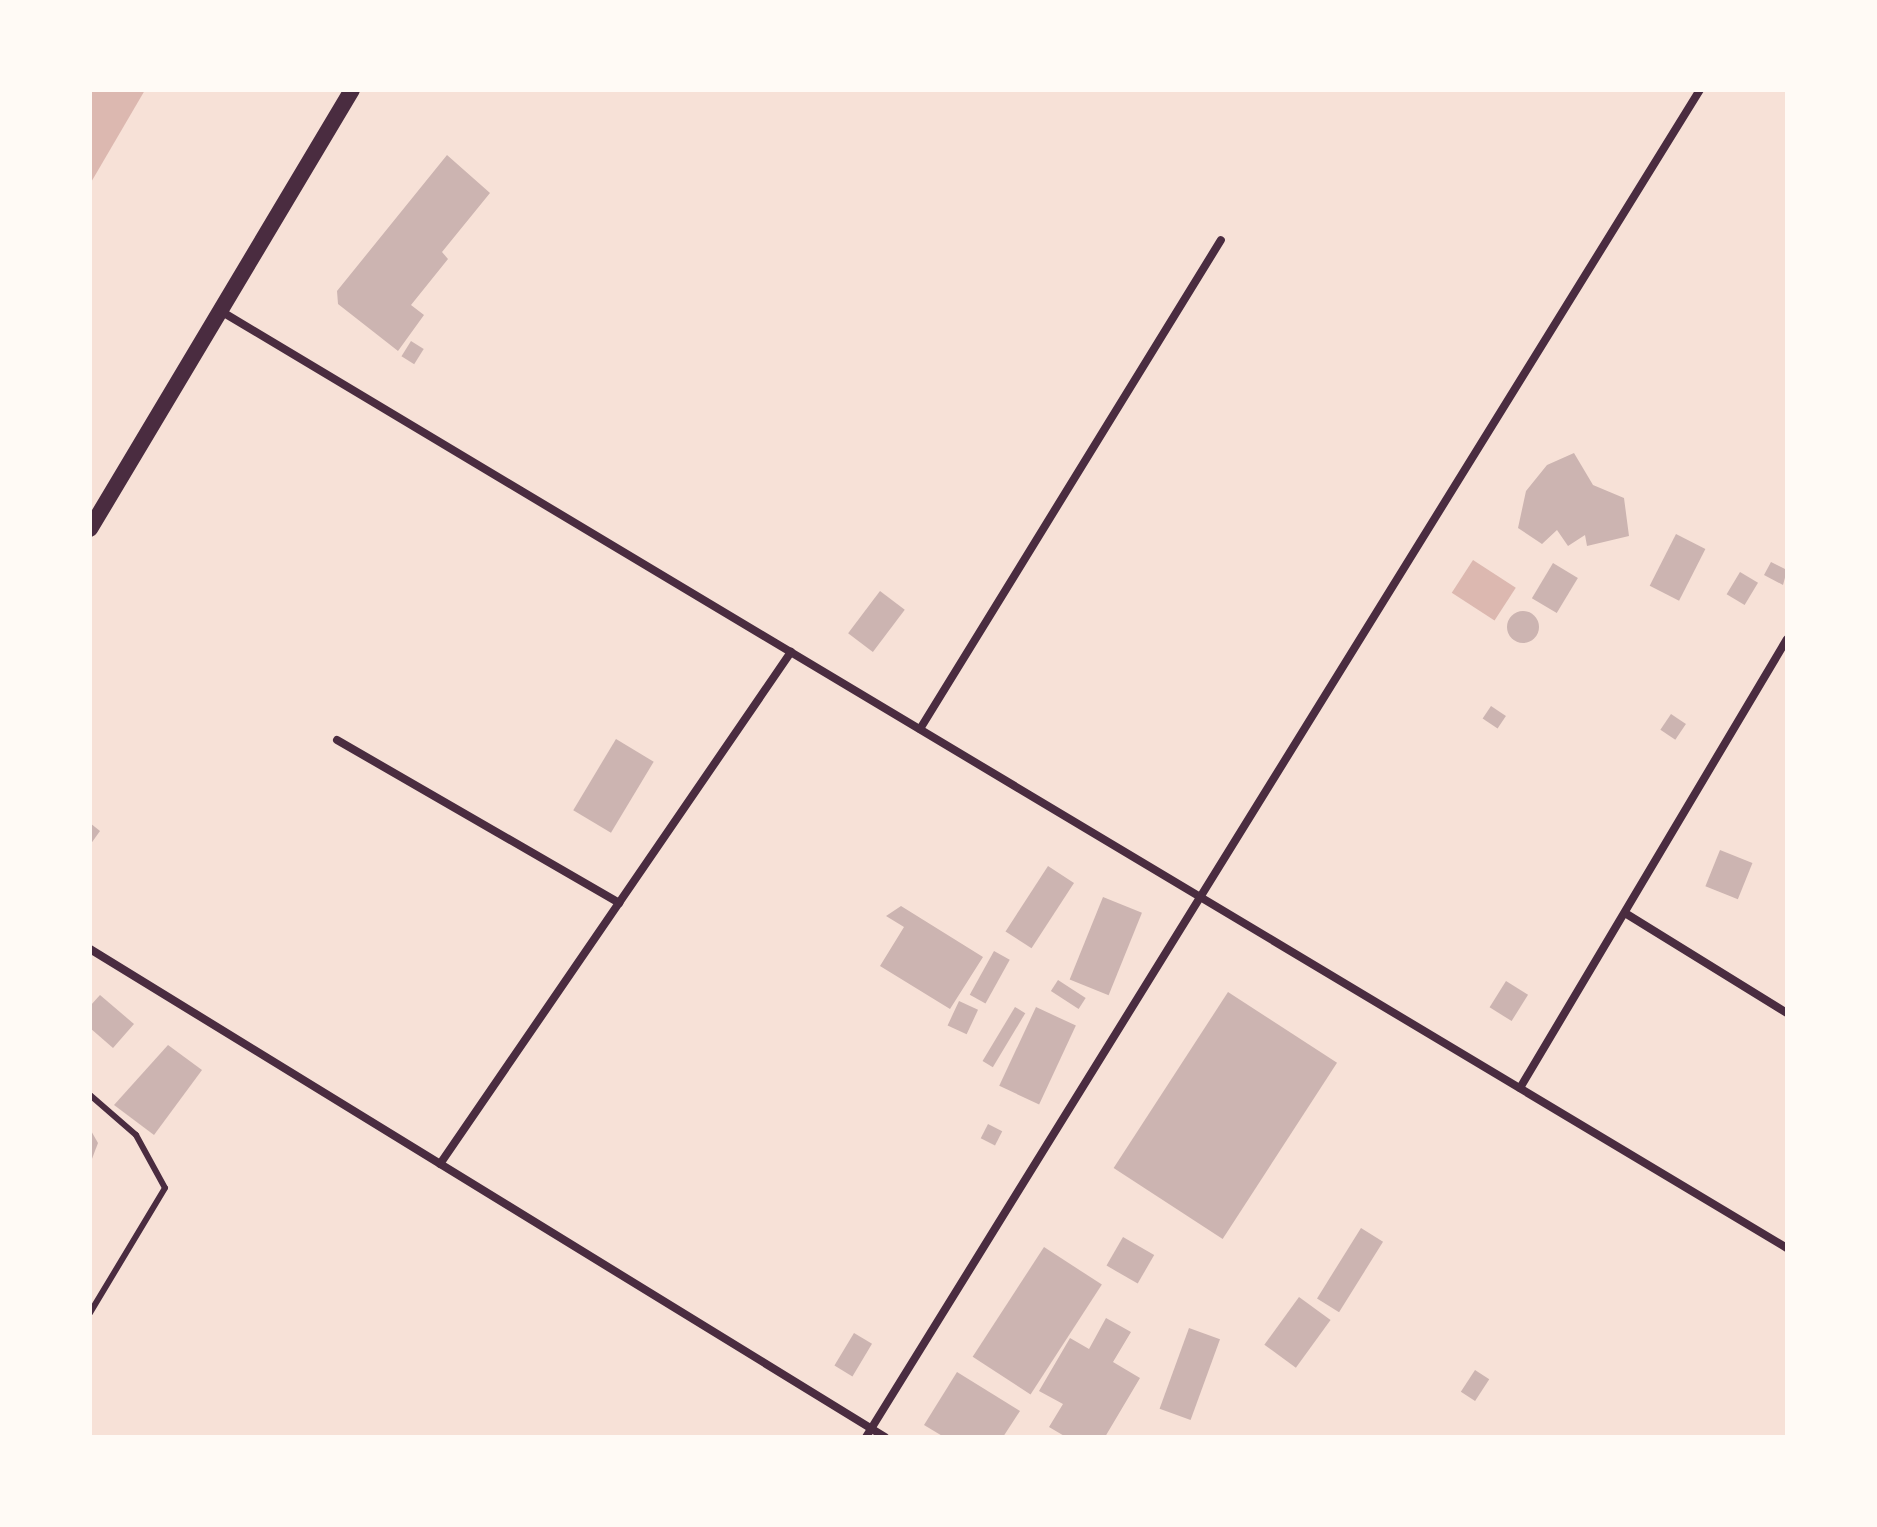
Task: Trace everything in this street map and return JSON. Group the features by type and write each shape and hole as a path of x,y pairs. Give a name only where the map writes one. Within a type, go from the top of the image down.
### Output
{"main road":[{"path":"90,529 352,90"}],"street":[{"path":"869,1433 1700,90"},
{"path":"920,729 1221,240"},
{"path":"219,310 1787,1248"},
{"path":"1520,1088 1787,639"},
{"path":"440,1164 791,652"},
{"path":"337,740 619,903"},
{"path":"1625,913 1787,1013"},
{"path":"90,949 869,1433 885,1437"}],"lane":[{"path":"90,1095 136,1135 165,1188 90,1313"}],"shaded area":[{"path":"90,90 145,90 90,184"},
{"path":"1473,560 1516,588 1495,620 1452,593"}],"building":[{"path":"447,155 490,193 442,252 448,259 411,305 424,315 398,351 338,304 337,291"},
{"path":"411,341 424,349 414,364 401,356"},
{"path":"1574,453 1593,485 1624,498 1629,536 1587,546 1585,535 1568,546 1557,530 1542,544 1518,528 1526,491 1547,465"},
{"path":"1676,534 1705,549 1679,601 1650,586"},
{"path":"1771,562 1787,570 1783,585 1764,575"},
{"path":"1553,563 1578,578 1557,613 1532,598"},
{"path":"1740,572 1758,583 1745,605 1727,594"},
{"path":"880,591 905,610 873,652 848,633"},
{"path":"1523,611 1535,615 1539,627 1535,639 1523,643 1511,639 1507,627 1511,615"},
{"path":"1491,706 1506,716 1498,729 1483,718"},
{"path":"1671,714 1686,724 1675,740 1660,730"},
{"path":"616,739 654,762 611,833 573,810"},
{"path":"90,823 100,831 90,845"},
{"path":"1720,850 1752,863 1738,899 1705,886"},
{"path":"1048,866 1074,883 1032,948 1006,931"},
{"path":"1103,897 1142,913 1109,995 1070,980"},
{"path":"901,906 983,957 950,1009 880,966 904,927 886,916"},
{"path":"994,951 1010,960 986,1003 970,995"},
{"path":"1058,980 1086,998 1079,1009 1051,991"},
{"path":"1506,981 1528,995 1512,1021 1490,1007"},
{"path":"1228,992 1337,1063 1223,1239 1114,1168"},
{"path":"100,995 134,1024 113,1048 90,1028 90,1006"},
{"path":"959,1001 978,1010 967,1034 948,1025"},
{"path":"1015,1007 1025,1013 993,1067 983,1061"},
{"path":"1036,1007 1076,1026 1039,1104 999,1086"},
{"path":"168,1045 202,1070 154,1135 114,1105"},
{"path":"988,1124 1002,1131 995,1146 981,1138"},
{"path":"90,1129 98,1143 90,1164"},
{"path":"1361,1228 1383,1242 1339,1312 1317,1298"},
{"path":"1123,1237 1154,1255 1138,1284 1106,1266"},
{"path":"1044,1247 1102,1285 1031,1394 973,1357"},
{"path":"1299,1297 1331,1320 1296,1368 1264,1345"},
{"path":"1106,1318 1131,1332 1113,1362 1140,1378 1105,1437 1066,1437 1049,1427 1063,1404 1039,1391 1070,1338 1089,1349"},
{"path":"1189,1328 1220,1339 1191,1420 1160,1409"},
{"path":"854,1333 872,1344 852,1376 834,1366"},
{"path":"1475,1370 1489,1379 1475,1401 1461,1392"},
{"path":"957,1372 1020,1411 1003,1437 944,1437 924,1425"}]}
